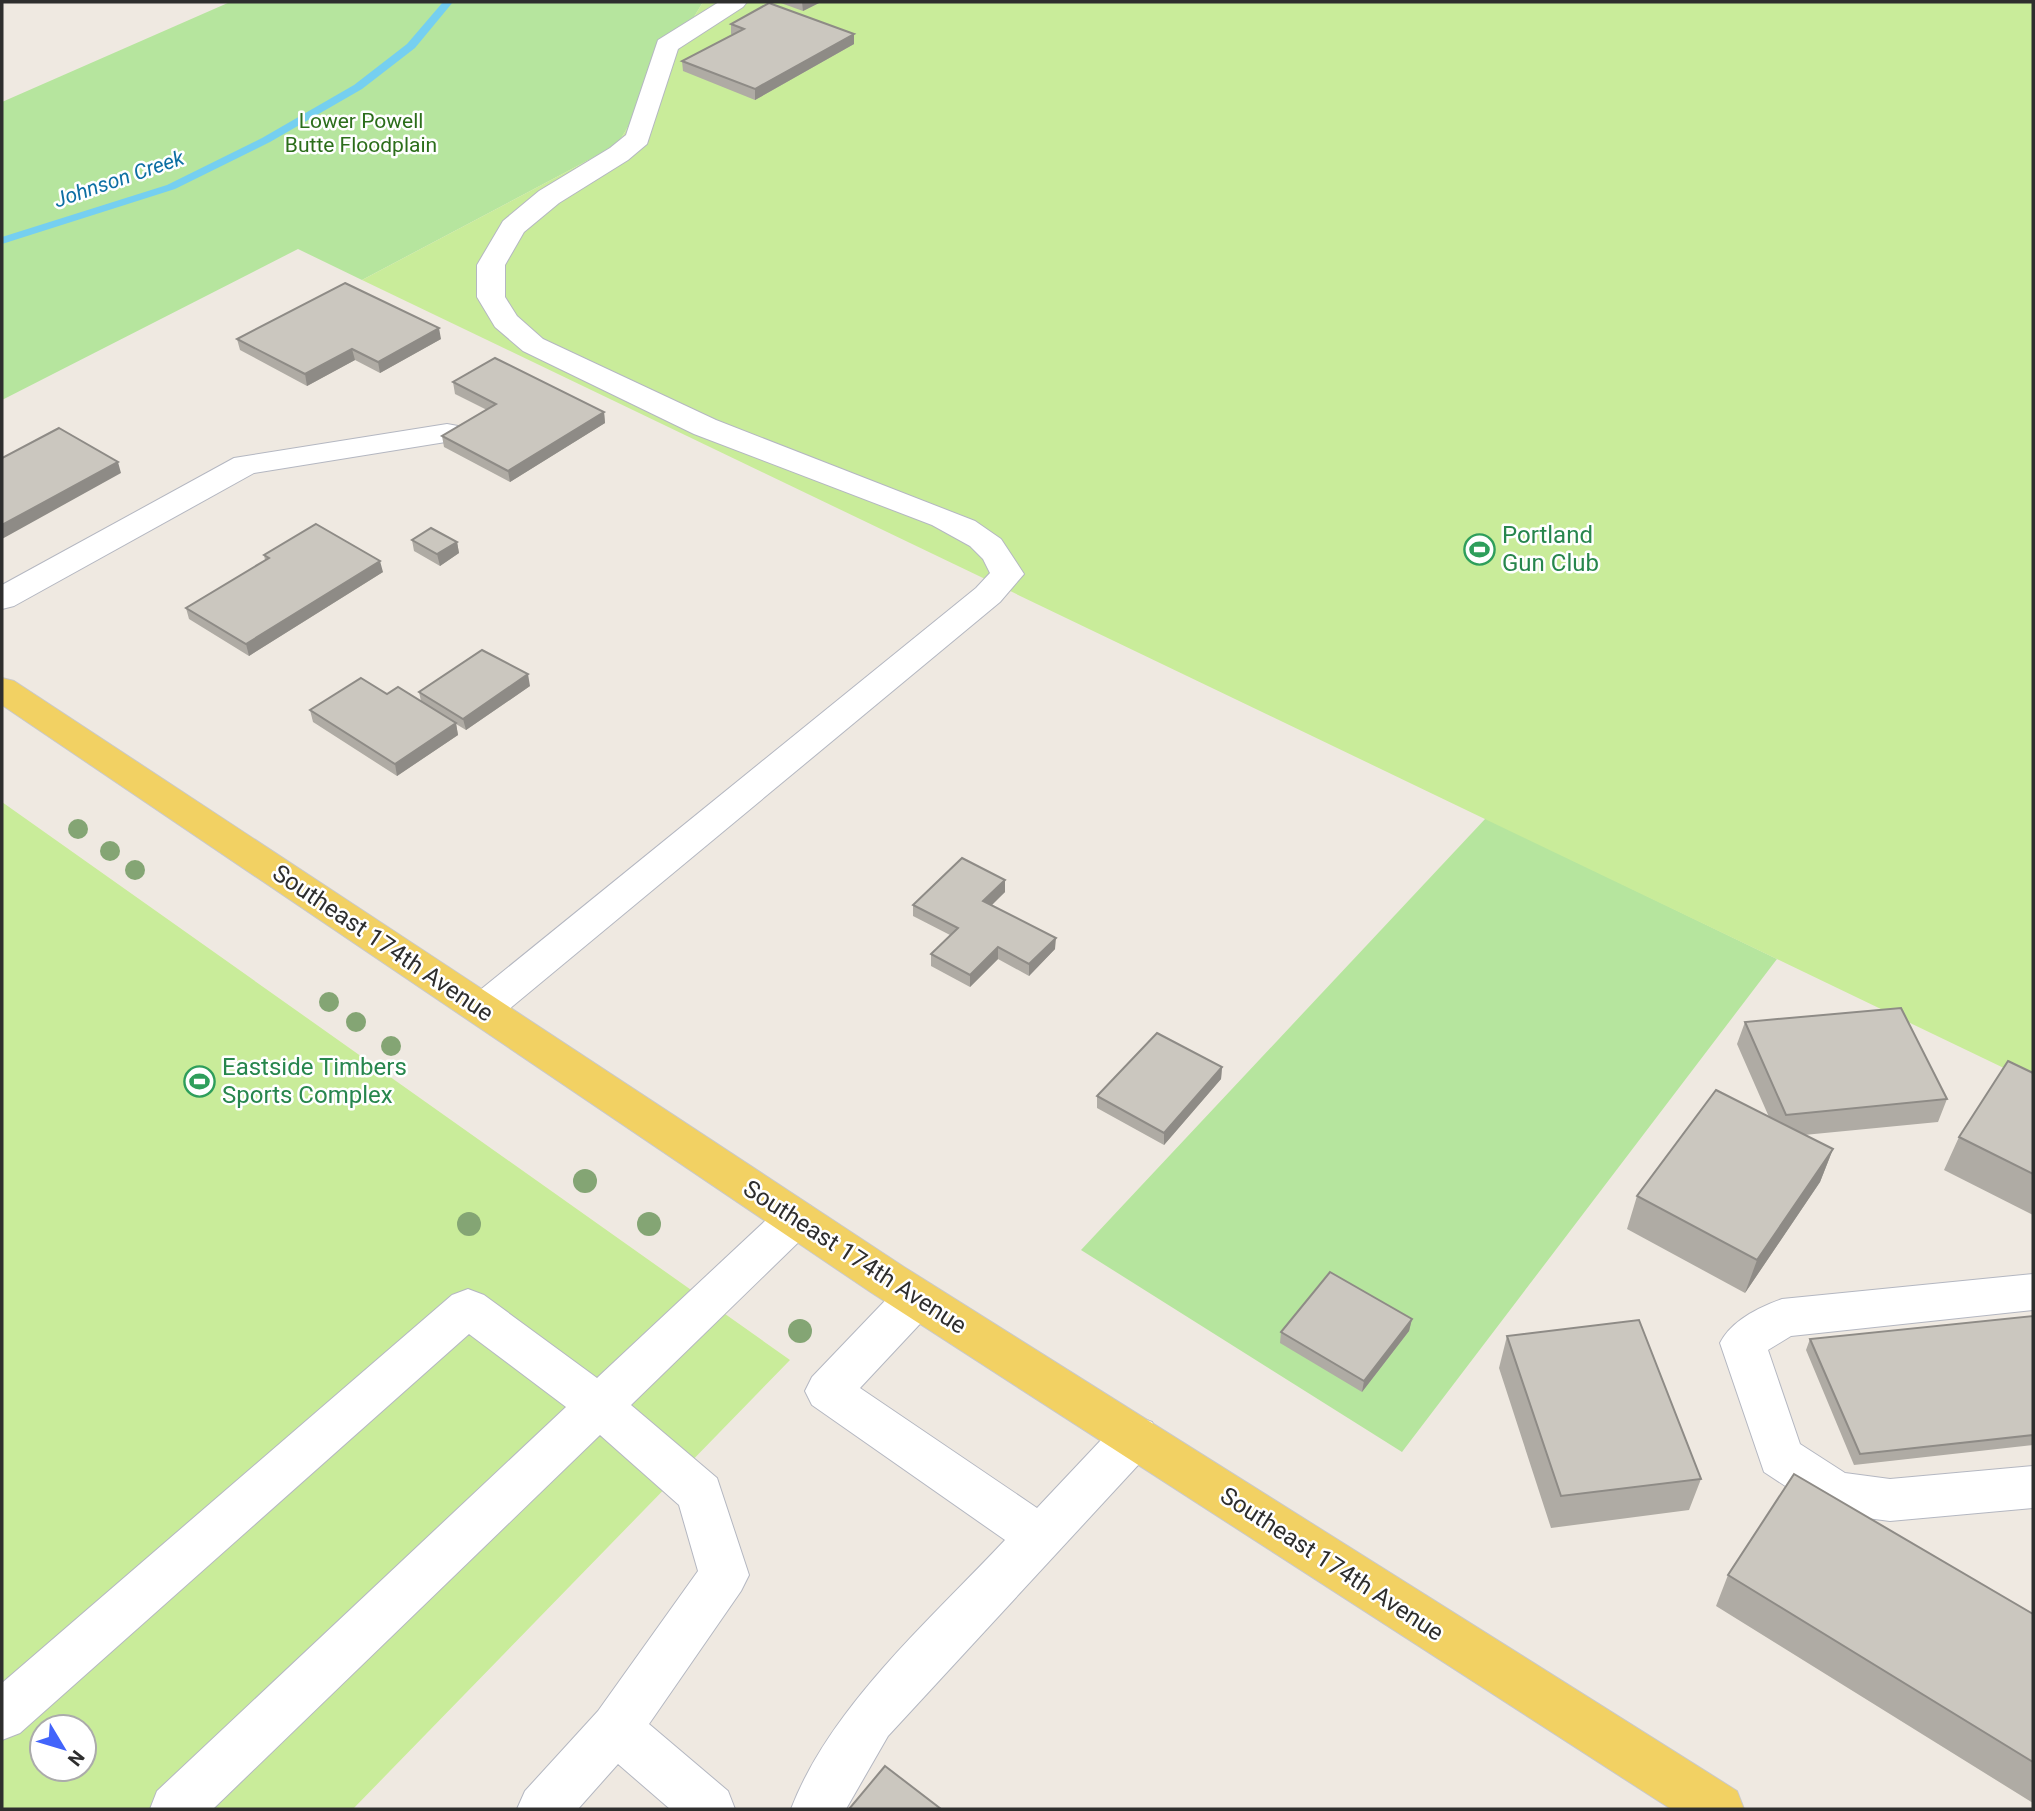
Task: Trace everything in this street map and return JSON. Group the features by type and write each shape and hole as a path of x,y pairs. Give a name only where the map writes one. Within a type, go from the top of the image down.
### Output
{"main road":[{"name":"Southeast 174th Avenue","path":"2,689 916,1298 1718,1809"}],"lane":[{"path":"483,1009 978,604 1007,575 1001,558 977,534 943,518 705,428 533,345 505,321 491,298 491,265 513,227 549,197 619,154 638,138 667,45 735,2"},
{"path":"2,599 245,465 447,433"},
{"path":"176,1809 796,1219"},
{"path":"2033,1292 1782,1318 1744,1343 1782,1457 1836,1493 1890,1500 2033,1488"},
{"path":"916,1298 828,1391 1040,1537"},
{"path":"2,1716 468,1308 600,1407 700,1493 724,1575 616,1728 544,1809"},
{"path":"817,1809 870,1719 1135,1436"},
{"path":"616,1728 709,1809"}],"green space":[{"name":"Lower Powell Butte Floodplain","path":"230,2 703,2 617,145 362,280 298,249 2,400 2,102"},
{"name":"Portland Gun Club","path":"703,2 2033,2 2033,1082 362,280 617,145"},
{"name":"Eastside Timbers Sports Complex","path":"2,802 790,1360 353,1809 2,1809"},
{"path":"1486,818 1777,959 1402,1452 1081,1250"}],"building":[{"path":"769,3 854,34 755,89 682,61 744,29 731,24"},
{"path":"345,283 439,328 378,362 352,349 305,374 237,339"},
{"path":"495,358 604,412 508,471 442,436 496,404 453,382"},
{"path":"59,428 118,462 2,525 2,458"},
{"path":"316,524 380,561 246,644 186,608 269,558 264,555"},
{"path":"431,528 457,542 437,554 412,540"},
{"path":"482,650 528,674 463,719 419,692"},
{"path":"361,678 387,694 398,687 456,723 395,764 310,710"},
{"path":"962,858 1005,880 983,901 1056,938 1029,964 998,947 970,975 931,954 958,928 913,905"},
{"path":"1901,1008 1947,1099 1786,1115 1745,1022"},
{"path":"1157,1033 1222,1067 1164,1133 1097,1096"},
{"path":"2008,1061 2033,1073 2033,1174 1959,1137"},
{"path":"1716,1090 1833,1149 1757,1260 1637,1196"},
{"path":"1330,1272 1412,1319 1364,1381 1281,1332"},
{"path":"2033,1316 2033,1435 1860,1454 1810,1339"},
{"path":"1639,1320 1701,1479 1561,1496 1507,1336"},
{"path":"1794,1474 2033,1614 2033,1762 1728,1575"},
{"path":"885,1766 941,1809 849,1809"}],"waterway":[{"name":"Johnson Creek","path":"2,241 171,187 266,140 358,87 411,46 448,2"}],"place":[{"name":"Portland Gun Club","path":"1479,549"},
{"name":"Eastside Timbers Sports Complex","path":"199,1081"}]}
